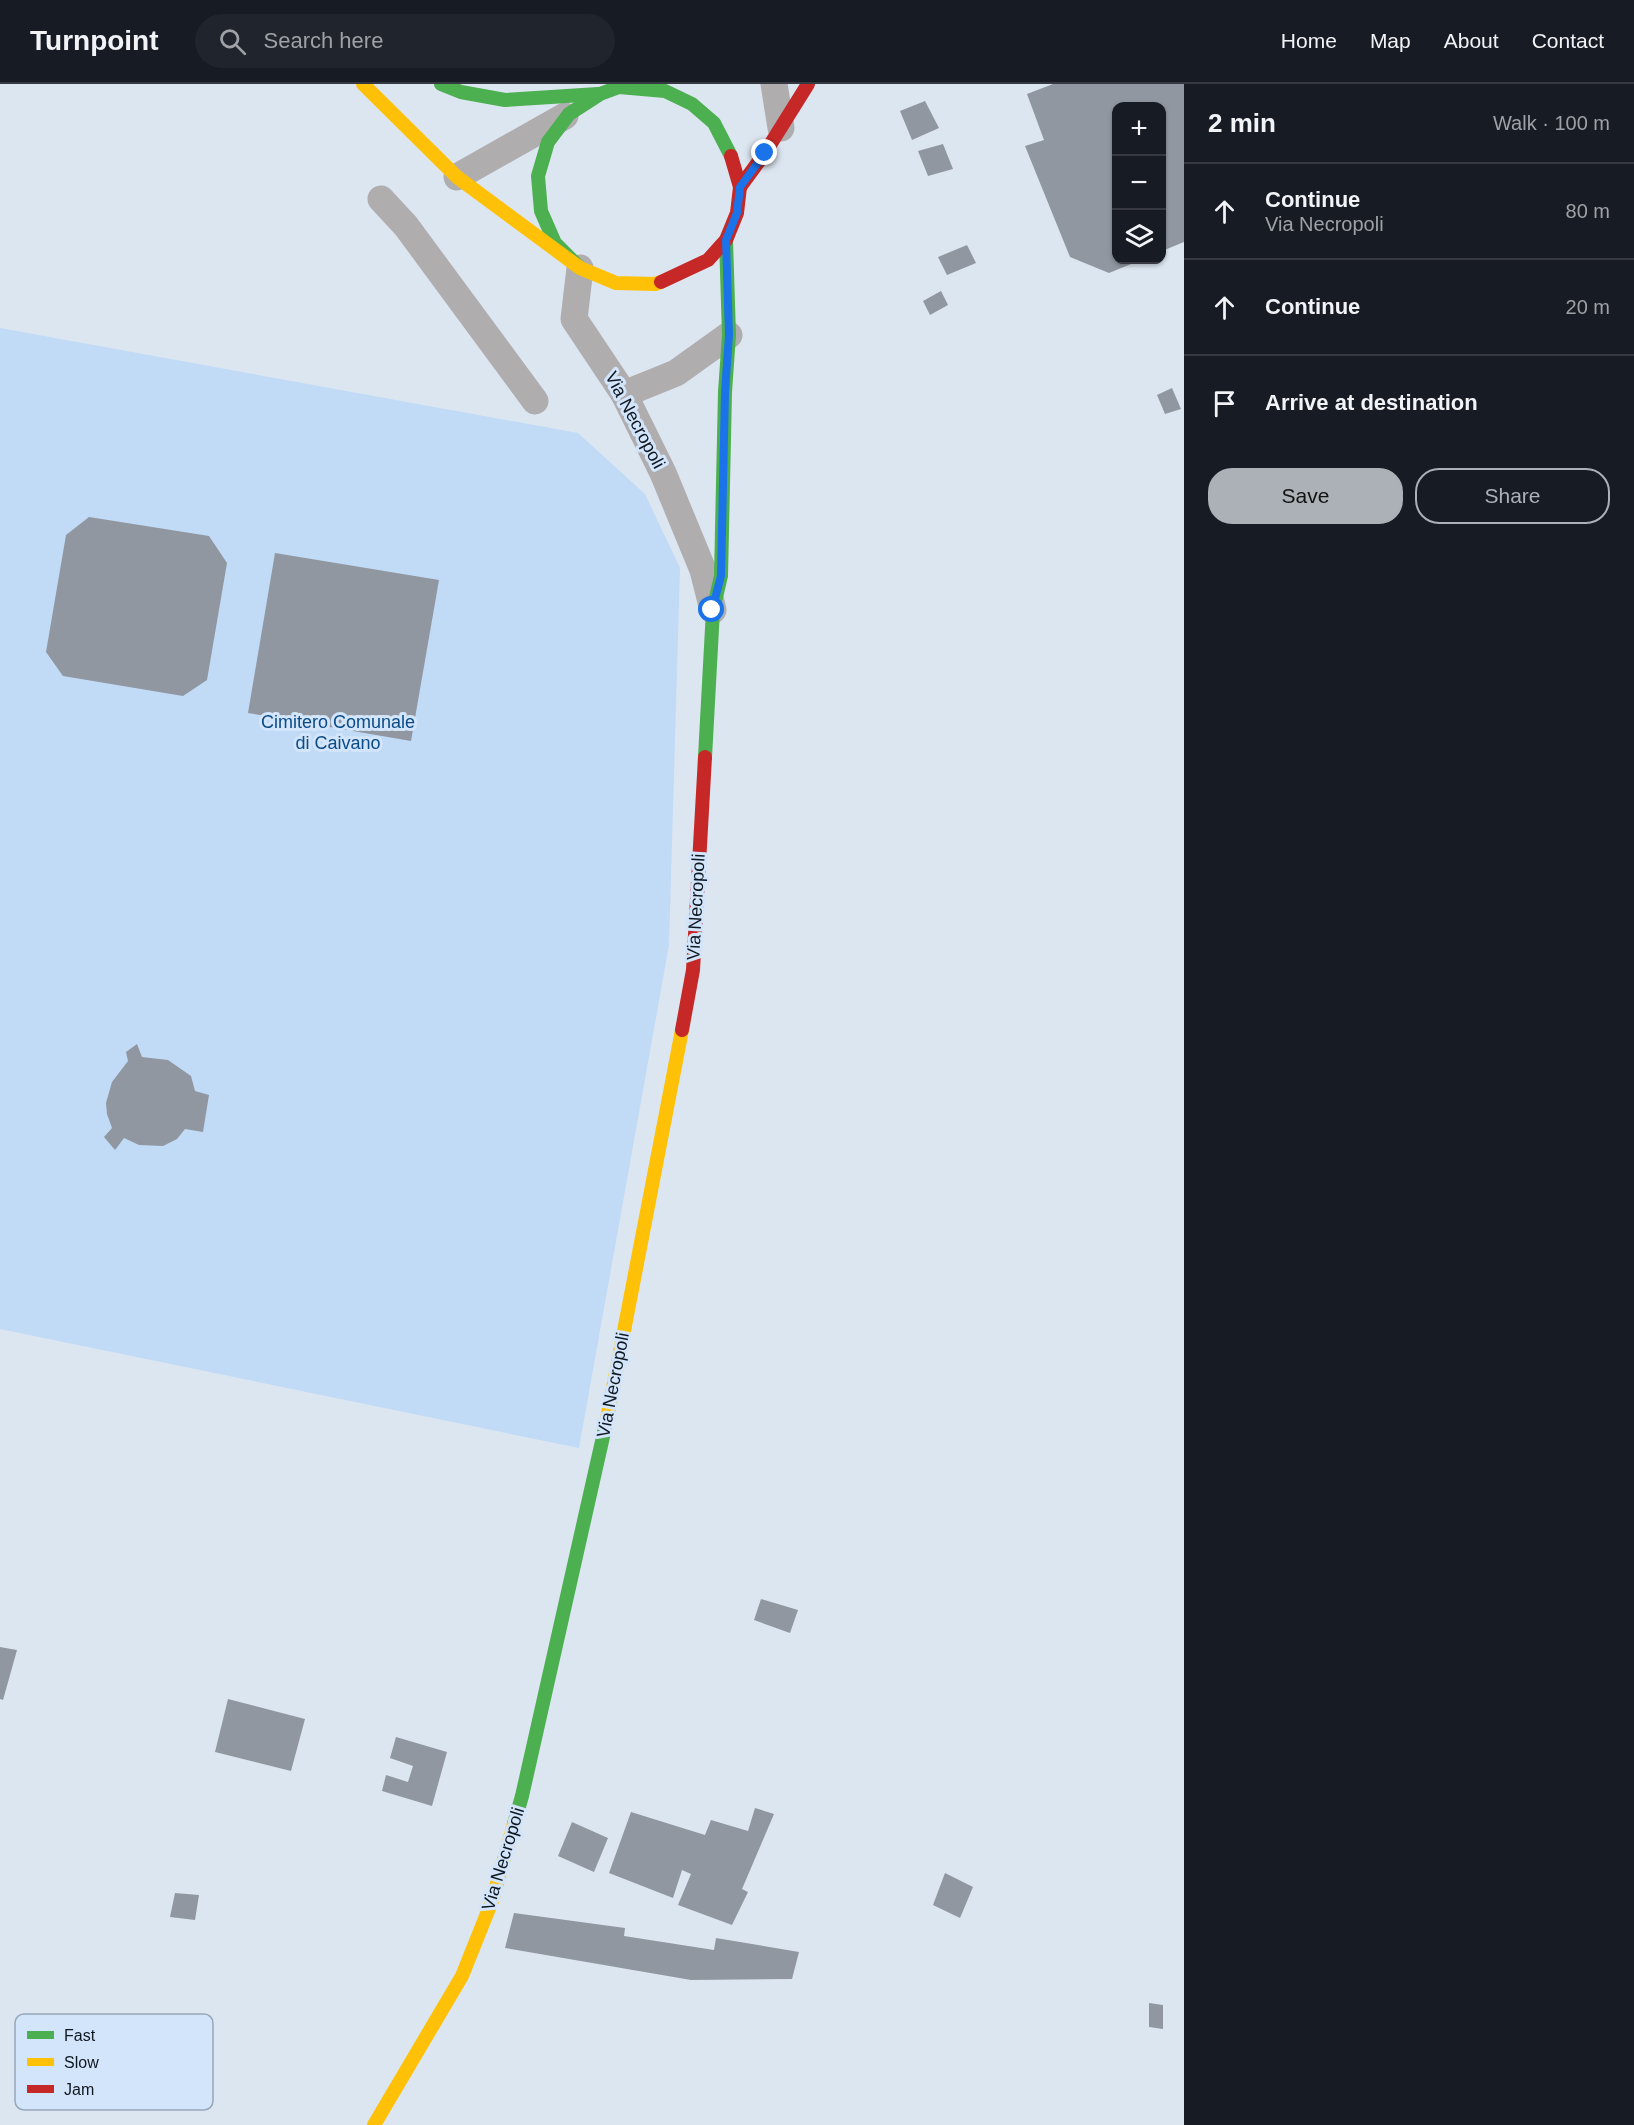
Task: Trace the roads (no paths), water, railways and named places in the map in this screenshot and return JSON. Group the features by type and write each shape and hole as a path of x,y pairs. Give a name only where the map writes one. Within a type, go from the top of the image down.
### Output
{"street":[{"path":"363,84 457,177 580,268 616,283 655,284 708,260 726,240 737,213 740,187 729,149 714,123 692,104 665,91 621,86 600,94 457,177"},
{"path":"441,84 461,92 505,100 600,94"},
{"path":"774,84 781,128"},
{"path":"740,187 808,84"},
{"path":"569,114 548,142 538,176 541,211 555,243 580,268"},
{"path":"381,199 406,226 535,401"},
{"name":"Via Necropoli","path":"374,2125 462,1976 492,1901 522,1796 608,1416 693,970 712,610 721,576 725,392 729,335 726,240"},
{"name":"Via Necropoli","path":"580,268 574,319 624,394 663,473 703,570 712,610"},
{"path":"624,394 676,373 729,335"}],"park label":[{"name":"Cimitero Comunale di Caivano","path":"338,732"}]}
